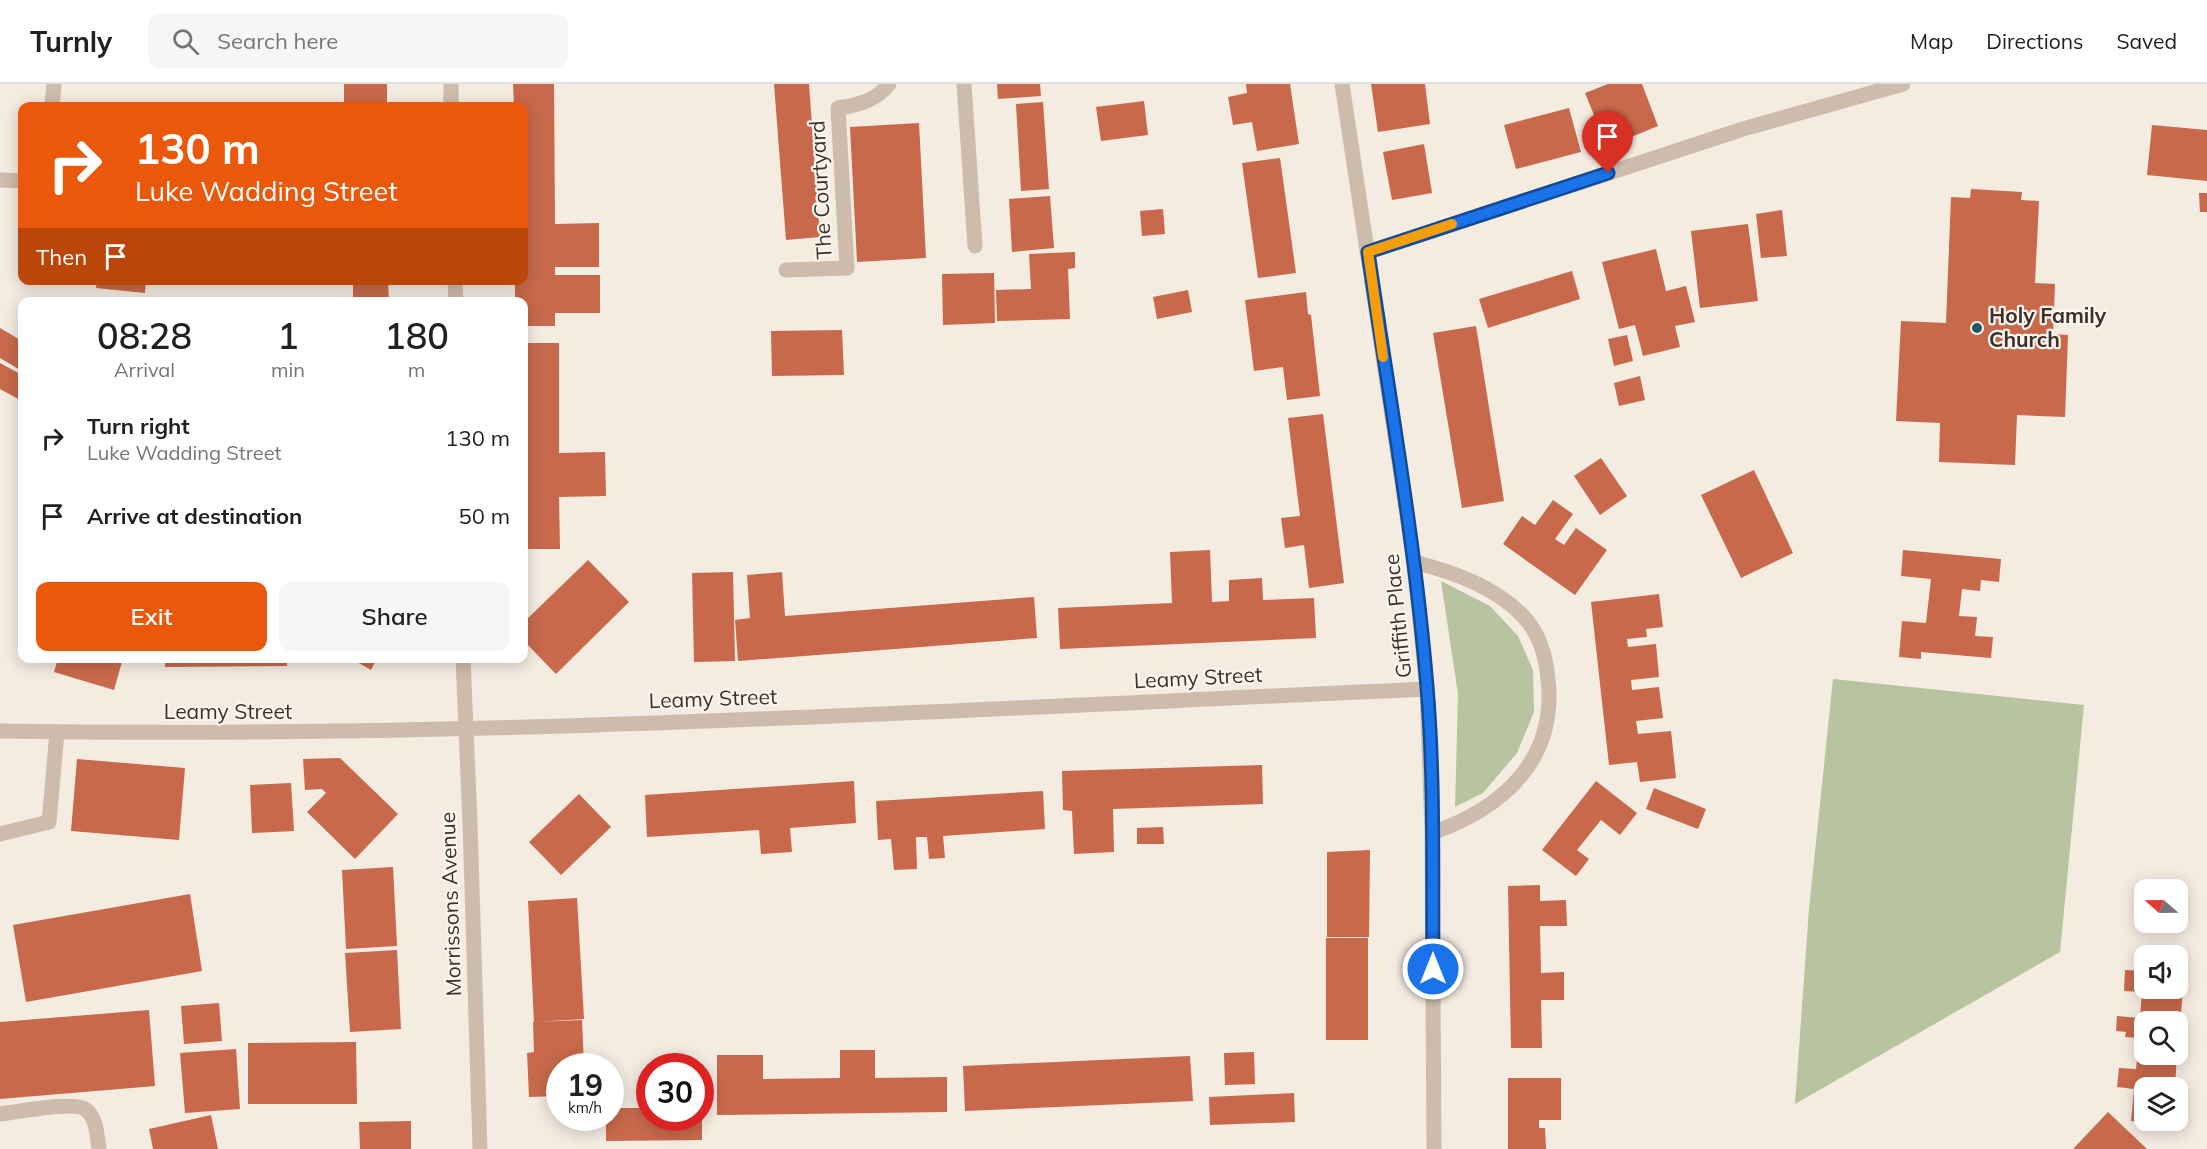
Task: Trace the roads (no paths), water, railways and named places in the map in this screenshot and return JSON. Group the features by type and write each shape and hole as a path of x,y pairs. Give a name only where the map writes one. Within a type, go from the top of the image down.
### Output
{"street":[{"path":"52,102 54,84"},
{"path":"451,84 451,102"},
{"name":"The Courtyard","path":"786,270 847,268 838,108 859,105 875,98 889,84"},
{"path":"964,84 975,246"},
{"name":"Griffith Place","path":"1342,84 1414,562 1427,689 1432,833 1434,1149"},
{"path":"1368,252 1743,129 1903,84"},
{"path":"0,180 18,181"},
{"path":"1414,562 1458,575 1510,604 1535,634 1547,666 1549,687 1549,706 1542,741 1536,754 1512,788 1476,815 1432,833"},
{"name":"Morrissons Avenue","path":"462,663 471,835 480,1149"},
{"name":"Leamy Street","path":"0,731 267,733 465,729 1427,689"},
{"path":"0,834 49,822 57,732"},
{"path":"0,1114 81,1107 94,1121 99,1149"}],"place":[{"name":"Holy Family Church","path":"1977,328"}]}
